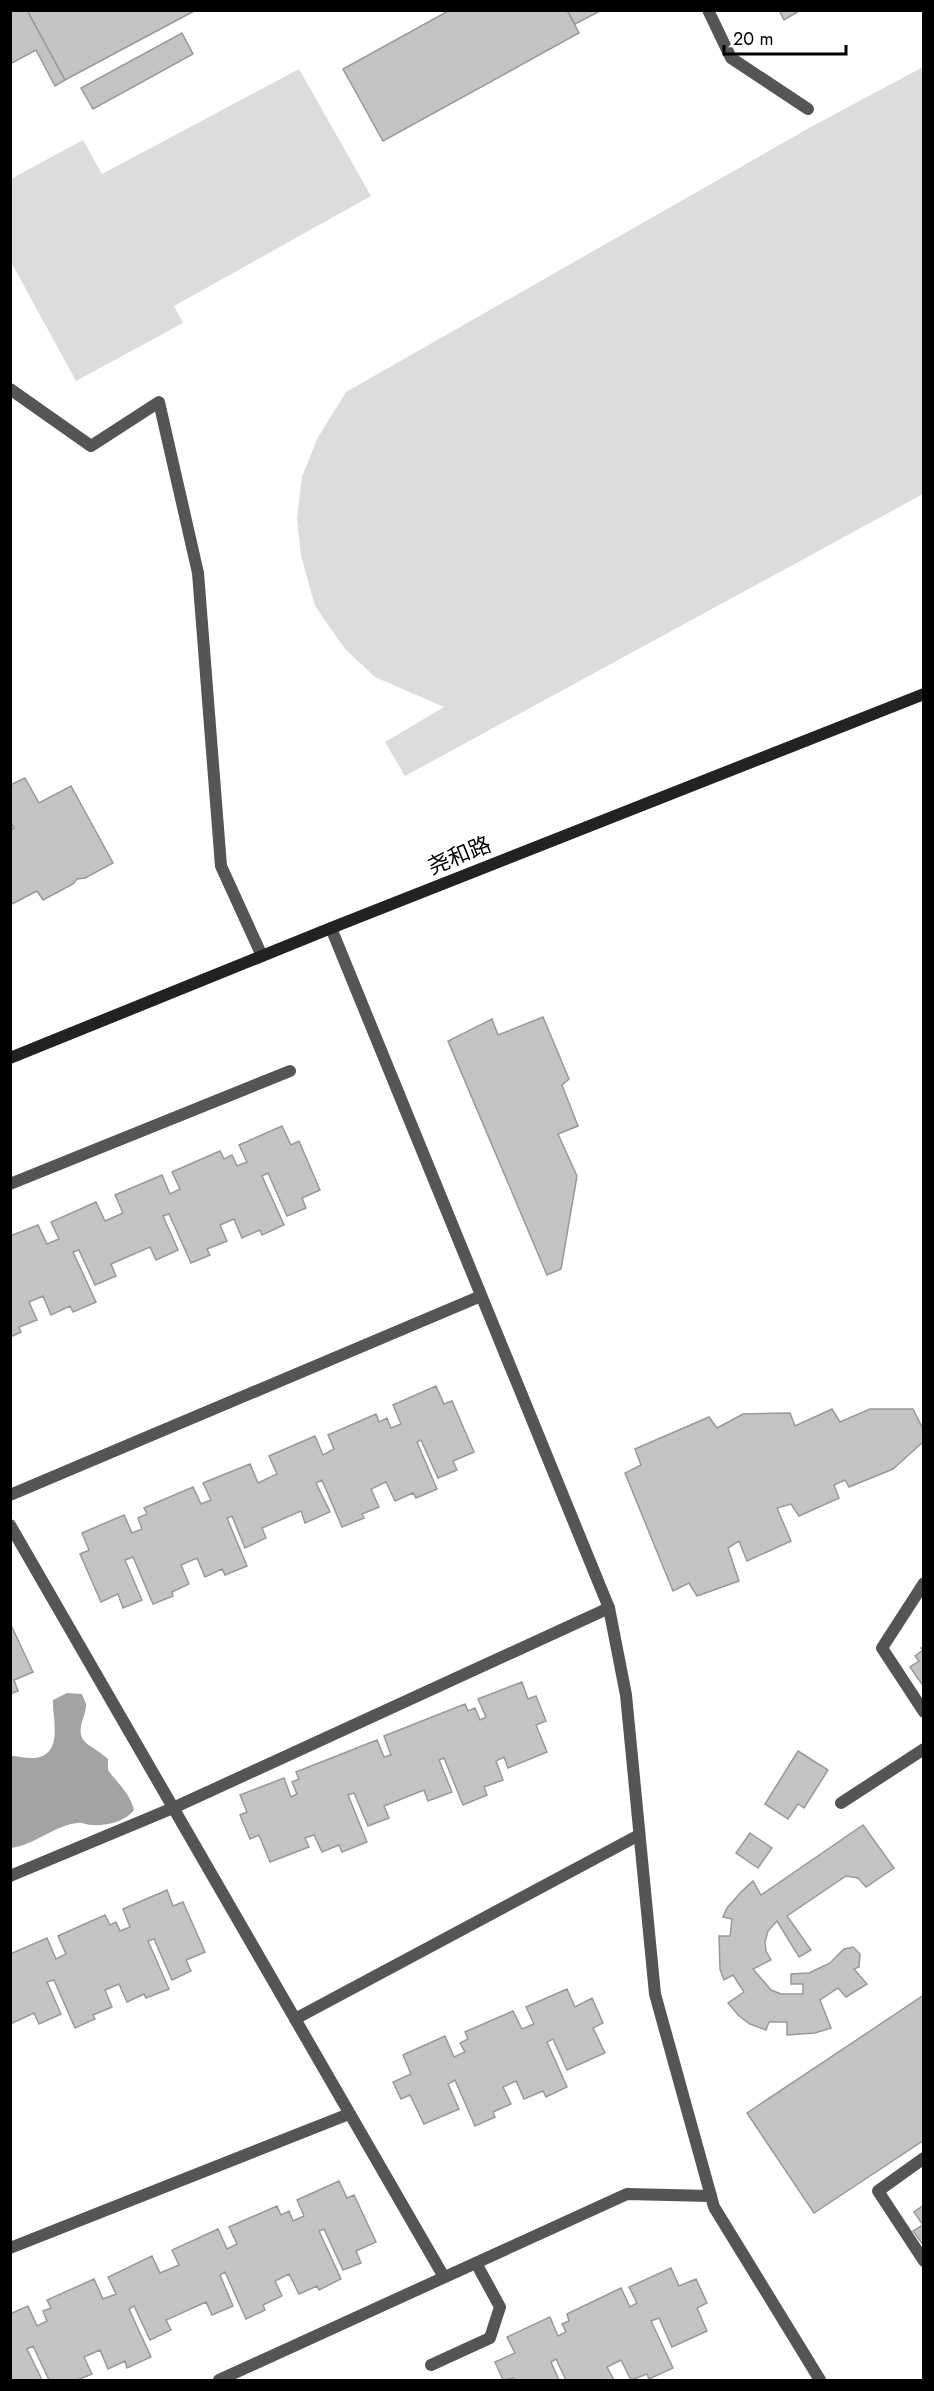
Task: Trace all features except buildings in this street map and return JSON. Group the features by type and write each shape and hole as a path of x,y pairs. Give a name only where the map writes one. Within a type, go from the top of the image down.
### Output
{"main road":[{"name":"尧和路","path":"10,1059 331,928 924,694"}],"lane":[{"path":"708,10 731,58 808,109"},
{"path":"10,389 90,446 159,402 198,573 221,866 262,956"},
{"path":"331,928 609,1608 626,1695 655,1994 714,2207 820,2380"},
{"path":"10,1184 291,1071"},
{"path":"10,1495 481,1296"},
{"path":"10,1525 444,2277"},
{"path":"924,1583 882,1648 924,1712"},
{"path":"10,1876 174,1808 609,1608"},
{"path":"841,1803 924,1749"},
{"path":"295,2019 639,1835"},
{"path":"10,2248 349,2114"},
{"path":"924,2158 878,2191 924,2261"},
{"path":"219,2380 627,2193 711,2196"},
{"path":"430,2365 490,2338 500,2307 476,2263"}],"shaded area":[{"path":"923,67 923,494 405,776 385,742 444,707 375,677 345,649 315,606 301,556 297,518 302,477 317,439 346,392 809,128"},
{"path":"299,69 371,196 174,306 183,323 76,381 11,262 11,179 83,140 102,174"},
{"path":"67,1693 82,1694 86,1709 81,1728 82,1737 87,1744 108,1759 108,1770 127,1794 134,1810 126,1818 109,1824 68,1825 11,1848 11,1756 37,1758 47,1753 52,1747 55,1732 53,1700"}]}
